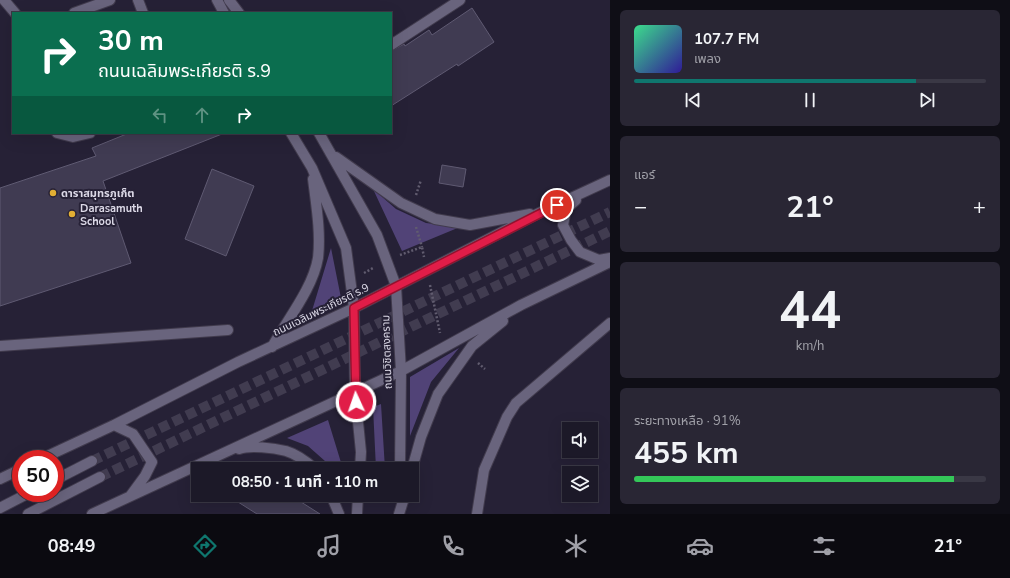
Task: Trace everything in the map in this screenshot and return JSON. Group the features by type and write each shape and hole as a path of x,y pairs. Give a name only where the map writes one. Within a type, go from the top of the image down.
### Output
{"main road":[{"path":"4,0 14,12"},
{"path":"77,12 110,0"},
{"path":"138,0 144,12"},
{"path":"217,0 223,12"},
{"path":"229,0 238,12"},
{"path":"392,44 460,0"},
{"path":"61,134 73,137 86,134"},
{"path":"292,134 312,168 346,248 354,308 355,392 361,452 360,462"},
{"name":"ถนนวิชิตสงคราม","path":"320,134 333,155 377,235 396,286 401,371 400,462"},
{"path":"333,155 401,203 435,219 470,225 543,212"},
{"path":"272,347 310,282 318,258 319,236 312,168"},
{"name":"ถนนเฉลิมพระเกียรติ ร.9","path":"60,450 114,425 238,362 354,308 543,212 610,180"},
{"path":"586,191 566,209 563,225 571,240 580,252 599,260 610,258"},
{"path":"92,514 401,371 521,306 610,262"},
{"path":"414,462 421,437 438,394 472,346 521,306"},
{"path":"477,514 484,470 507,417 516,403 610,324"},
{"path":"0,346 228,330"},
{"path":"114,425 133,434 152,462 145,476 130,496"},
{"path":"206,462 247,446 286,451 307,462"},
{"path":"64,475 92,461"},
{"path":"178,473 191,468"},
{"path":"0,479 12,473"},
{"path":"28,514 100,477"},
{"path":"0,508 12,502"},
{"path":"334,502 339,514"},
{"path":"357,514 358,502"},
{"path":"399,502 399,514"},
{"path":"399,514 403,502"}],"shaded area":[{"path":"373,189 396,209 426,223 460,227 402,251"},
{"path":"331,248 341,298 311,314"},
{"path":"459,348 431,382 410,436 410,377"},
{"path":"381,404 385,462 376,462 373,407"},
{"path":"328,420 341,462 326,462 308,446 287,438"}],"building":[{"path":"472,8 494,42 458,66 457,64 392,105 392,50 404,44 405,46 429,30 432,35"},
{"path":"127,134 222,134 103,181 131,263 0,306 0,188 96,156 92,148"},
{"path":"442,165 466,169 463,187 439,183"},
{"path":"212,169 254,186 226,256 185,239"},
{"path":"238,502 301,502 320,514 257,514"}],"tunnel":[{"path":"92,461 610,212"},
{"path":"100,477 610,231"}],"place":[{"name":"ดาราสมุทรภูเก็ต","path":"53,193"},
{"name":"Darasamuth School","path":"72,214"}],"route":[{"path":"356,402 354,308 557,205"}]}
